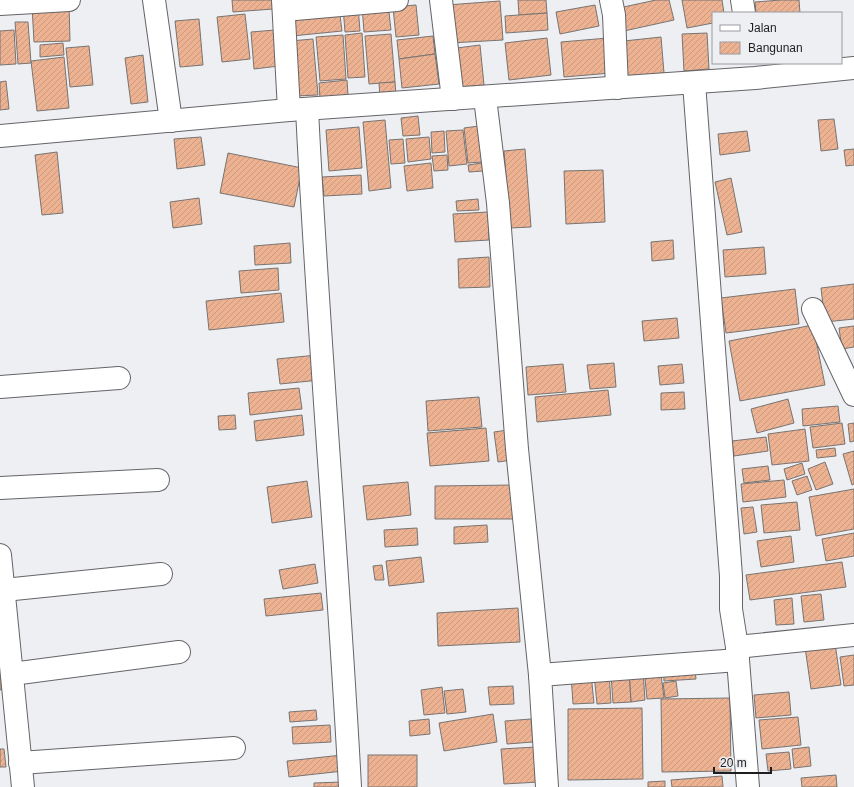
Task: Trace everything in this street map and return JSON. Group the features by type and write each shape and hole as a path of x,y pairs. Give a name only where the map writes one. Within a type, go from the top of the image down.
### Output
{"street":[{"path":"0,4 68,0"},
{"path":"154,0 171,120"},
{"path":"350,787 344,672 313,232 283,5 397,0"},
{"path":"441,0 453,99"},
{"path":"611,0 614,15 617,88"},
{"path":"742,0 744,12"},
{"path":"0,136 298,110 694,83 754,71 854,68"},
{"path":"694,83 731,576 731,609 737,653 748,787"},
{"path":"485,98 498,203 517,449 540,675 547,787"},
{"path":"813,309 854,395"},
{"path":"0,387 119,378"},
{"path":"0,488 158,480"},
{"path":"0,555 12,674 7,701 20,763 23,787"},
{"path":"4,590 161,574"},
{"path":"540,675 737,653 854,635"},
{"path":"12,674 179,652"},
{"path":"20,763 234,748"}],"building":[{"path":"232,0 273,0 273,9 233,12"},
{"path":"518,0 546,0 547,13 519,15"},
{"path":"656,0 669,0 674,20 624,31 619,8"},
{"path":"682,0 722,0 724,12 712,12 712,23 687,28"},
{"path":"799,0 800,12 756,12 755,2"},
{"path":"500,1 503,40 450,43 447,5"},
{"path":"69,4 70,41 34,42 32,6"},
{"path":"388,4 391,30 364,32 362,6"},
{"path":"416,5 419,35 396,37 393,7"},
{"path":"595,5 599,26 560,34 556,12"},
{"path":"358,6 360,31 345,32 343,7"},
{"path":"339,7 342,31 292,36 290,11"},
{"path":"547,13 548,30 506,33 505,16"},
{"path":"245,14 250,59 222,62 217,17"},
{"path":"199,19 203,65 180,67 175,21"},
{"path":"15,22 28,22 31,63 18,64"},
{"path":"14,30 16,64 0,65 0,31"},
{"path":"275,30 279,66 254,69 251,32"},
{"path":"362,33 365,77 348,78 345,35"},
{"path":"707,33 709,69 684,71 682,34"},
{"path":"391,34 395,82 369,84 365,36"},
{"path":"343,35 346,79 320,81 316,37"},
{"path":"433,36 435,54 399,59 397,40"},
{"path":"661,37 664,73 627,77 624,41"},
{"path":"547,38 551,75 509,80 505,43"},
{"path":"608,38 611,73 564,77 561,42"},
{"path":"313,39 318,95 295,96 290,41"},
{"path":"63,43 64,55 40,57 40,45"},
{"path":"480,45 484,85 461,87 457,48"},
{"path":"89,46 93,85 70,87 66,48"},
{"path":"435,54 439,84 402,88 399,59"},
{"path":"143,55 148,102 131,104 125,58"},
{"path":"64,57 69,108 37,111 31,61"},
{"path":"347,80 348,95 320,98 319,83"},
{"path":"6,81 9,109 0,110 0,82"},
{"path":"395,82 396,96 380,97 379,83"},
{"path":"418,116 420,135 403,136 401,118"},
{"path":"834,119 838,149 821,151 818,120"},
{"path":"385,120 391,188 369,191 363,122"},
{"path":"479,126 482,162 468,163 464,128"},
{"path":"359,127 362,168 329,171 326,130"},
{"path":"463,130 467,164 449,166 446,131"},
{"path":"444,131 445,152 432,153 431,132"},
{"path":"747,131 750,151 720,155 718,134"},
{"path":"201,137 205,165 177,169 174,139"},
{"path":"429,137 431,159 408,162 406,139"},
{"path":"403,139 405,163 391,164 389,140"},
{"path":"525,149 531,227 510,228 504,151"},
{"path":"854,149 854,165 846,166 844,150"},
{"path":"57,152 63,213 42,215 35,155"},
{"path":"228,153 302,168 294,207 220,193"},
{"path":"447,155 448,170 434,171 432,156"},
{"path":"431,163 433,188 407,191 404,166"},
{"path":"482,163 483,171 469,172 468,165"},
{"path":"603,170 605,222 566,224 564,171"},
{"path":"361,175 362,194 324,196 322,177"},
{"path":"731,178 742,232 727,235 715,182"},
{"path":"199,198 202,224 173,228 170,202"},
{"path":"478,199 479,210 457,211 456,201"},
{"path":"488,212 489,240 455,242 453,214"},
{"path":"673,240 674,259 652,261 651,242"},
{"path":"290,243 291,263 255,265 254,246"},
{"path":"764,247 766,274 725,277 723,250"},
{"path":"489,257 490,287 459,288 458,259"},
{"path":"278,268 279,290 241,293 239,271"},
{"path":"854,284 854,319 825,322 821,288"},
{"path":"795,289 799,324 726,333 721,298"},
{"path":"281,293 284,322 209,330 206,301"},
{"path":"677,318 679,338 644,341 642,321"},
{"path":"813,325 825,385 740,401 729,341"},
{"path":"854,326 854,347 842,349 839,328"},
{"path":"317,355 320,380 280,384 277,359"},
{"path":"614,363 616,387 590,389 587,365"},
{"path":"563,364 566,392 528,395 526,367"},
{"path":"682,364 684,383 660,385 658,366"},
{"path":"299,388 302,409 250,415 248,393"},
{"path":"608,390 611,415 537,422 535,397"},
{"path":"684,392 685,409 661,410 661,393"},
{"path":"479,397 482,427 428,431 426,401"},
{"path":"788,399 794,423 757,433 751,409"},
{"path":"838,406 840,422 803,426 802,409"},
{"path":"235,415 236,429 219,430 218,416"},
{"path":"302,415 304,435 256,441 254,421"},
{"path":"842,423 845,444 813,448 810,427"},
{"path":"854,423 854,441 850,442 848,424"},
{"path":"486,428 489,461 430,466 427,433"},
{"path":"805,429 809,461 772,465 768,434"},
{"path":"508,430 512,460 498,462 494,432"},
{"path":"766,437 768,451 734,456 732,441"},
{"path":"835,448 836,456 817,458 816,450"},
{"path":"854,451 854,484 852,485 843,454"},
{"path":"825,462 833,484 816,490 808,469"},
{"path":"802,463 805,474 787,480 784,469"},
{"path":"768,466 770,480 744,483 742,469"},
{"path":"807,476 812,490 797,495 792,481"},
{"path":"784,480 786,497 743,502 741,484"},
{"path":"307,481 312,517 272,523 267,487"},
{"path":"408,482 411,515 367,520 363,486"},
{"path":"516,485 516,519 435,519 435,486"},
{"path":"854,489 854,529 816,536 809,497"},
{"path":"797,502 800,530 764,533 761,505"},
{"path":"753,507 757,532 744,534 741,508"},
{"path":"487,525 488,542 454,544 454,527"},
{"path":"417,528 418,545 385,547 384,530"},
{"path":"854,533 854,556 826,561 822,539"},
{"path":"791,536 794,562 761,567 757,541"},
{"path":"421,557 424,582 389,586 386,561"},
{"path":"842,562 846,587 750,600 746,575"},
{"path":"315,564 318,583 283,589 279,570"},
{"path":"382,565 384,580 375,580 373,566"},
{"path":"321,593 323,610 266,616 264,599"},
{"path":"821,594 824,620 804,622 801,596"},
{"path":"792,598 794,624 776,625 774,600"},
{"path":"518,608 520,642 438,646 437,613"},
{"path":"835,643 841,685 811,689 805,647"},
{"path":"854,655 854,685 844,686 840,657"},
{"path":"0,662 3,689 0,690"},
{"path":"694,663 696,679 664,681 663,666"},
{"path":"660,667 664,698 647,699 644,669"},
{"path":"643,671 645,700 631,702 629,673"},
{"path":"609,672 611,703 597,704 594,674"},
{"path":"629,673 631,702 613,703 611,674"},
{"path":"591,674 594,703 573,704 571,675"},
{"path":"676,681 678,696 665,698 663,683"},
{"path":"513,686 514,704 490,705 488,687"},
{"path":"442,687 445,713 424,715 421,690"},
{"path":"463,689 466,712 447,714 444,691"},
{"path":"789,692 791,715 756,718 754,695"},
{"path":"730,698 731,771 662,772 661,699"},
{"path":"642,708 643,779 568,780 568,709"},
{"path":"316,710 317,720 290,722 289,712"},
{"path":"493,714 497,742 444,751 439,723"},
{"path":"798,717 801,745 762,749 759,720"},
{"path":"429,719 430,734 410,736 409,721"},
{"path":"531,719 533,742 507,744 505,721"},
{"path":"330,725 331,742 293,744 292,727"},
{"path":"536,747 539,782 504,784 501,749"},
{"path":"809,747 811,766 794,768 792,749"},
{"path":"0,749 4,749 6,767 0,767"},
{"path":"789,752 791,769 768,771 766,754"},
{"path":"342,755 343,771 289,777 287,761"},
{"path":"368,755 417,755 417,787 368,787"},
{"path":"836,775 837,787 802,787 801,778"},
{"path":"722,776 723,787 672,787 671,780"},
{"path":"665,781 665,787 648,787 648,782"},
{"path":"342,782 342,787 314,787 314,783"}]}
